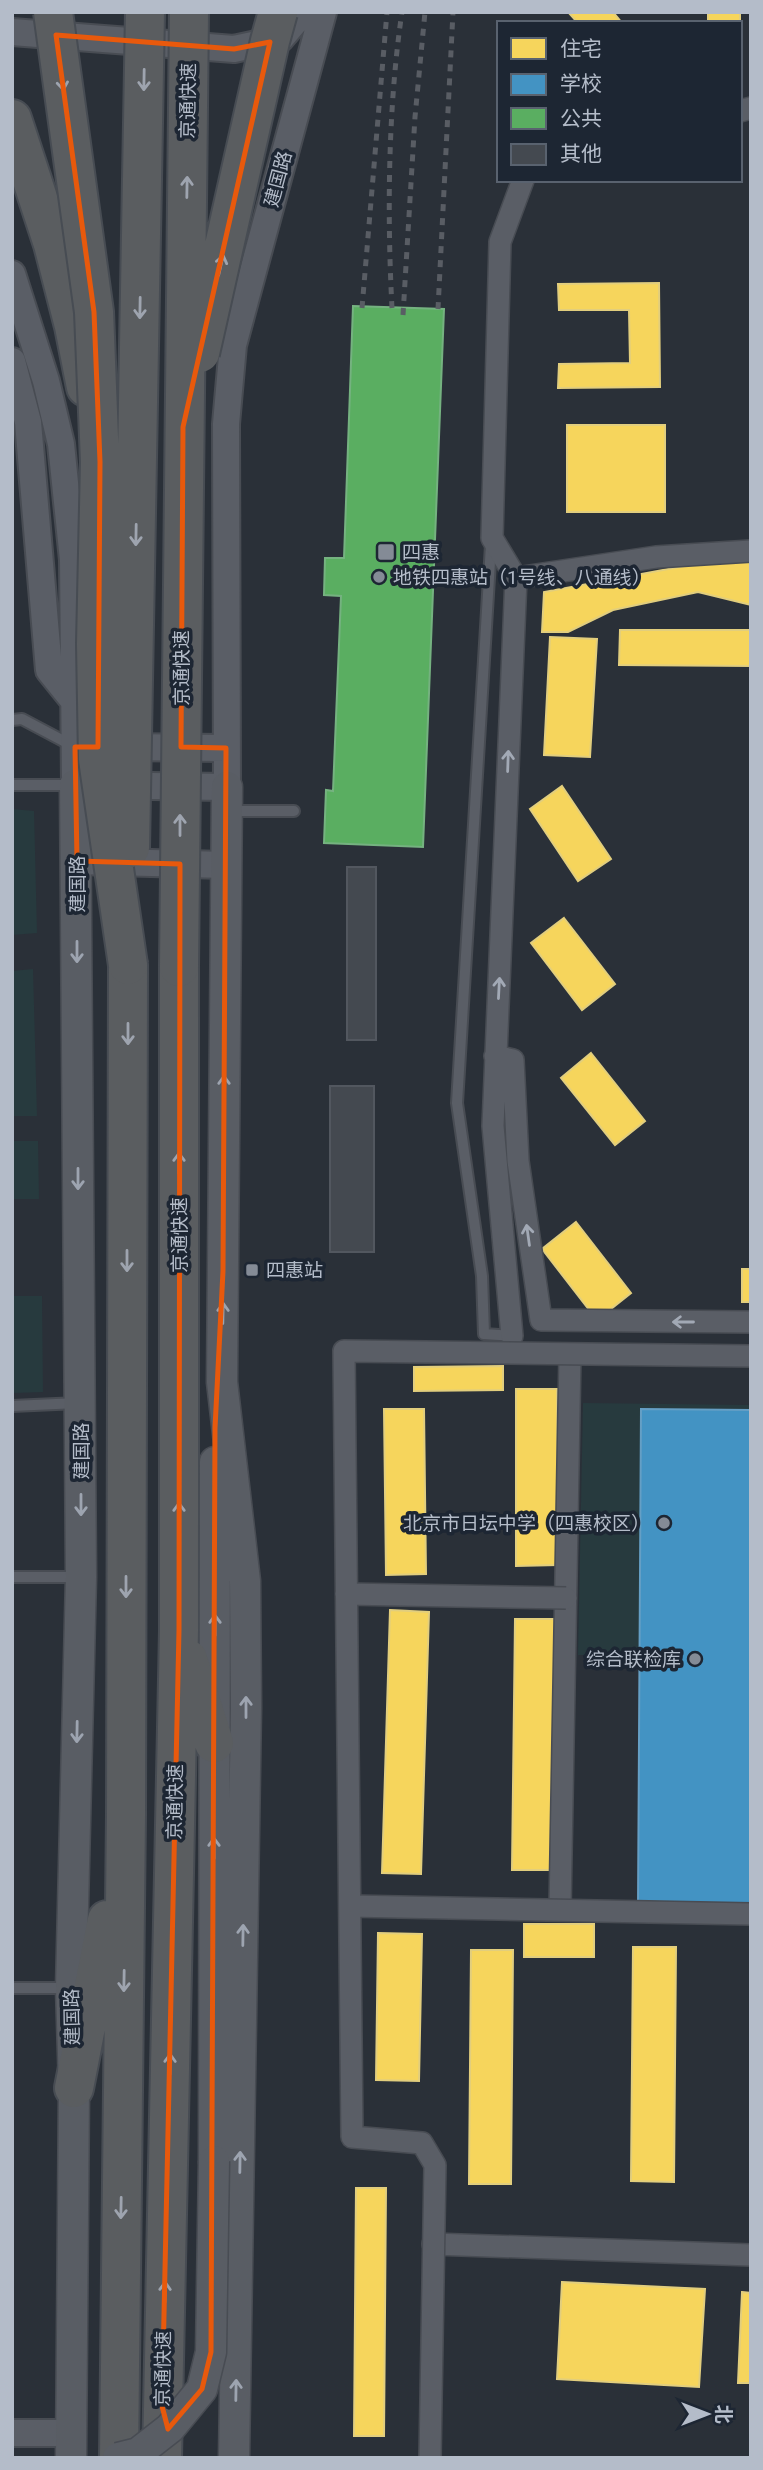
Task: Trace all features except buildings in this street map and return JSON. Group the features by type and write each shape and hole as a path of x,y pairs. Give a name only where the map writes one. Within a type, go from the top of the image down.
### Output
{"highway":[{"path":"53,12 94,312 100,462 96,645 98,759 128,965"},
{"path":"118,2458 126,1815 128,965 145,12"},
{"name":"京通快速","path":"162,2458 179,1630 179,967 189,12"},
{"path":"183,427 278,12"},
{"path":"12,120 53,244 74,326 100,462"},
{"path":"179,1630 214,1742"},
{"path":"74,2088 126,1815"},
{"path":"163,2406 174,2458"}],"main road":[{"name":"建国路","path":"71,2445 74,2088 71,1988 81,1577 75,785"},
{"path":"226,799 222,1382 246,1606 234,2458"},
{"path":"118,2458 138,2453 170,2428 202,2389 211,2351 214,2161 215,1428 222,1382"}],"street":[{"path":"12,32 234,49 281,39 303,12"},
{"name":"建国路","path":"226,748 226,424 233,345 323,12"},
{"path":"512,1336 492,1126 516,578 492,538 500,242 522,182"},
{"name":"建国路","path":"12,274 46,381 61,444 73,560 75,785"},
{"path":"13,369 28,422 49,670 74,701"},
{"path":"516,578 656,557 751,551"},
{"path":"75,747 226,748 226,799 75,785"},
{"path":"77,861 225,865"},
{"path":"495,1056 513,1060 518,1161 541,1321 751,1322"},
{"path":"430,2458 435,2165 422,2143 352,2137 344,1351 751,1356"},
{"path":"560,1910 570,1354"},
{"path":"346,1594 566,1598"},
{"path":"350,1906 751,1914"},
{"path":"433,2244 751,2255"},
{"path":"12,2433 71,2445"}],"lane":[{"path":"492,538 457,1103 482,1276 484,1334 512,1336"},
{"path":"12,720 22,719 75,747"},
{"path":"12,785 75,785"},
{"path":"226,799 295,811"},
{"path":"12,1406 80,1403"},
{"path":"12,1577 81,1577"},
{"path":"12,1988 71,1988"}],"highlighted area":[{"path":"56,35 234,49 270,42 183,427 181,747 226,748 223,1271 215,1428 211,2352 202,2389 168,2429 162,2406 179,1630 180,864 77,861 75,747 98,747 100,462 94,312"}],"green space":[{"path":"12,809 34,811 37,933 12,935"},
{"path":"33,969 37,1116 12,1116 12,971"},
{"path":"12,1141 38,1141 39,1199 12,1199"},
{"path":"12,1296 42,1296 43,1392 12,1393"},
{"name":"北京市日坛中学（四惠校区）","path":"583,1403 751,1405 751,1656 578,1655"}],"railway":[{"path":"362,308 387,12"},
{"path":"392,308 390,160 402,12"},
{"path":"403,315 415,117 425,12"},
{"path":"438,309 453,12"}],"place":[{"name":"四惠","path":"386,552"},
{"name":"地铁四惠站（1号线、八通线）","path":"379,577"},
{"name":"四惠站","path":"252,1270"},
{"name":"北京市日坛中学（四惠校区）","path":"664,1523"},
{"name":"综合联检库","path":"695,1659"}]}
